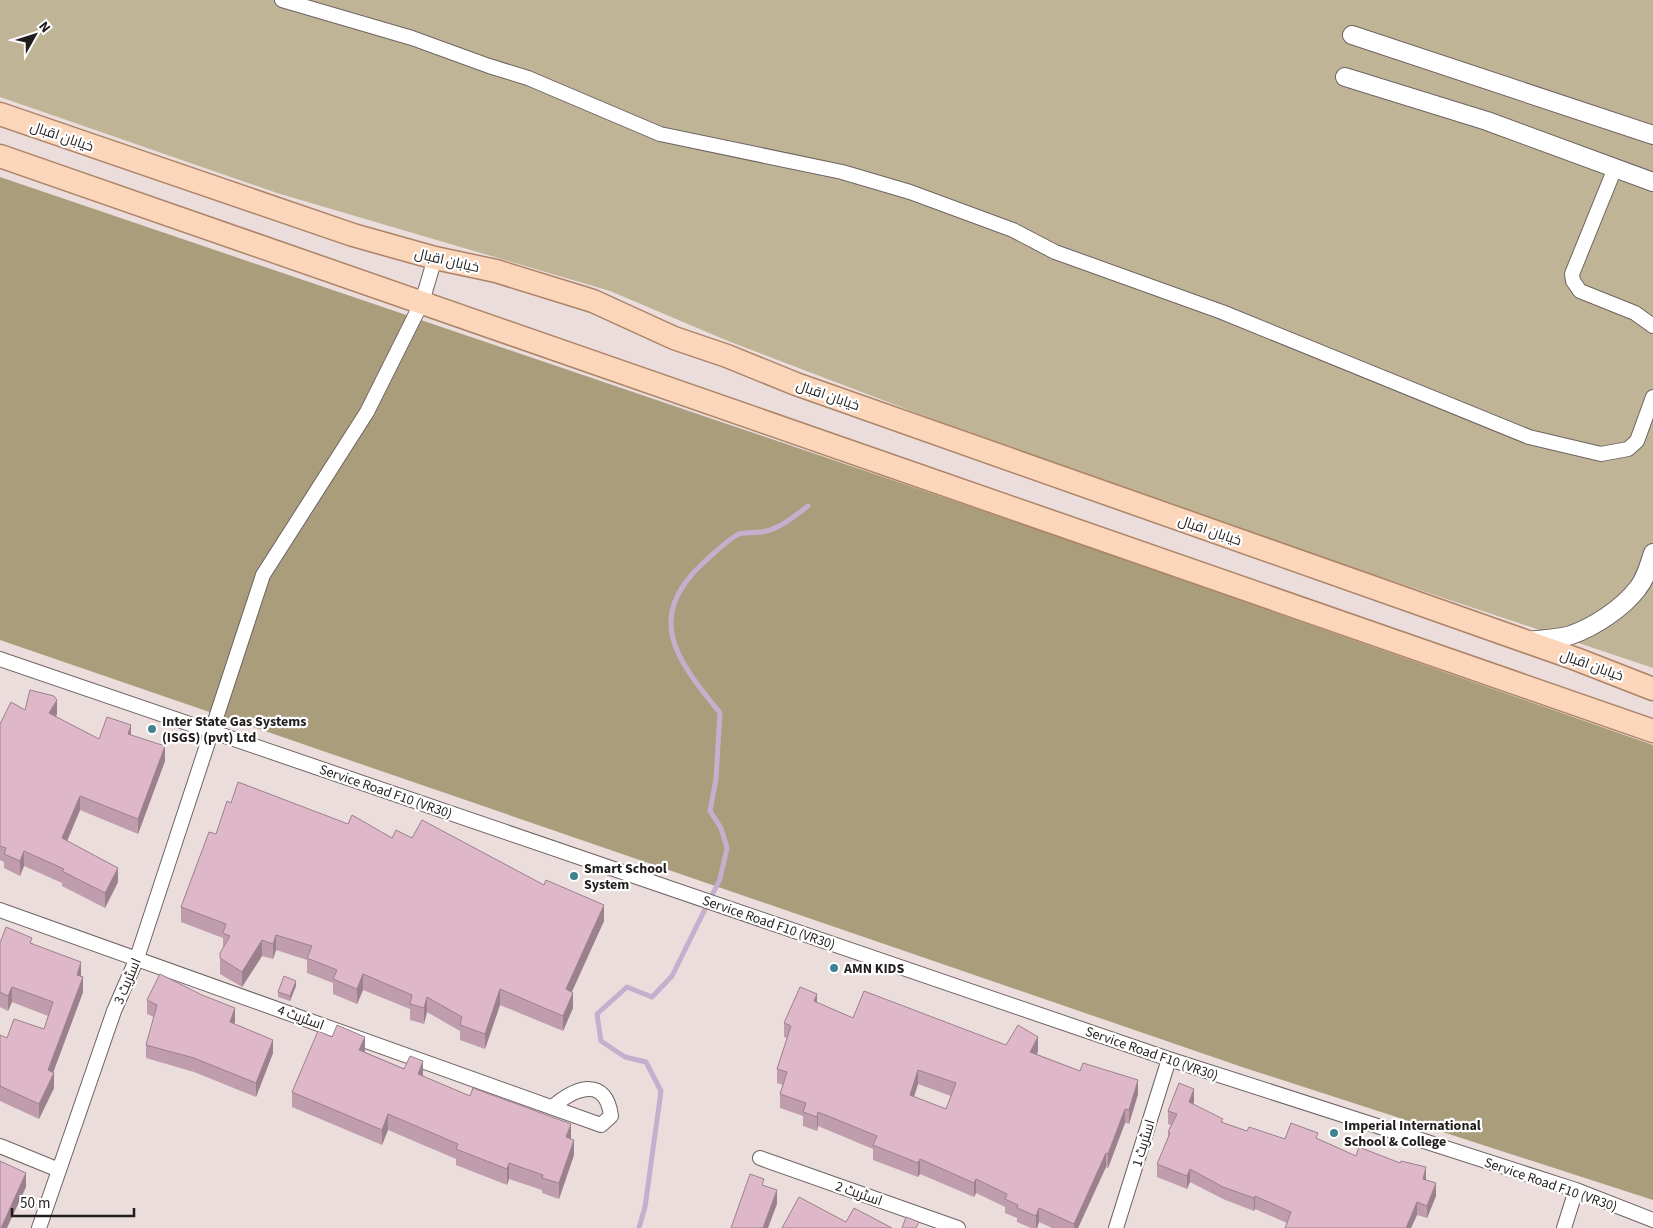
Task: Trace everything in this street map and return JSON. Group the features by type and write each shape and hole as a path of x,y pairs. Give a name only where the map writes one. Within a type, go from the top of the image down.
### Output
{"main road":[{"name":"خیابان اقبال","path":"0,114 353,235 434,258 496,271 593,301 674,338 727,356 796,384 1525,641 1653,688"},
{"path":"0,156 1653,731"}],"street":[{"path":"282,0 412,38 528,78 660,134 842,172 910,192 1013,230 1055,252 1222,312 1529,437 1601,454 1628,449 1637,441 1653,397"},
{"path":"1352,34 1653,135"},
{"path":"1345,77 1487,121 1653,182"},
{"path":"1615,168 1572,274 1573,281 1580,292 1635,313 1653,326"},
{"name":"اسٹریٹ 3","path":"39,1228 114,1011 137,958 264,575 367,412 422,302 434,258"},
{"path":"1525,641 1570,635 1605,616 1629,598 1638,588 1646,575 1653,553"},
{"name":"Service Road F10 (VR30)","path":"0,659 1169,1059 1576,1190 1653,1220"},
{"name":"اسٹریٹ 4","path":"0,910 601,1125 611,1116 610,1104 600,1092 589,1088 569,1094 555,1105"},
{"name":"اسٹریٹ 1","path":"1116,1228 1169,1059"},
{"path":"0,1146 59,1170"},
{"name":"اسٹریٹ 2","path":"760,1158 958,1228"},
{"path":"1564,1228 1576,1190"}],"shaded area":[{"path":"0,0 1653,0 1653,668 1327,559 1024,454 728,341 610,291 277,193 0,97"},
{"path":"0,177 1051,534 1653,745 1653,1200 1245,1068 0,640"}],"building":[{"path":"30,690 54,696 57,700 49,713 99,739 107,717 131,725 128,734 165,746 138,819 80,796 62,838 118,868 105,893 62,871 64,869 24,851 20,861 4,854 6,848 0,846 0,724 11,702 25,710"},
{"path":"238,782 348,824 352,815 392,838 396,830 412,838 422,820 544,885 546,880 604,905 566,989 573,993 563,1016 500,989 485,1034 460,1025 462,1017 427,997 424,1008 410,1004 412,995 363,974 357,989 333,979 337,970 307,958 312,946 276,935 273,944 262,940 242,972 220,958 220,953 230,936 223,933 226,924 181,907 209,832 216,834 227,801 231,803"},
{"path":"6,927 32,938 30,943 81,962 77,975 83,977 48,1070 54,1073 39,1104 0,1086 0,1035 7,1038 14,1019 44,1029 53,1002 12,987 8,996 0,992 0,943"},
{"path":"160,974 202,995 235,1008 230,1022 273,1040 256,1083 194,1058 146,1045 157,1005 147,1000"},
{"path":"284,976 296,981 290,996 278,992"},
{"path":"800,987 817,994 814,1001 853,1018 864,991 1006,1045 1018,1025 1038,1037 1030,1052 1080,1071 1083,1063 1138,1080 1129,1110 1125,1109 1108,1154 1106,1153 1074,1224 1039,1208 1036,1216 1017,1208 1018,1205 1005,1199 1007,1194 976,1179 974,1183 920,1159 918,1163 873,1145 877,1136 818,1112 817,1117 803,1112 806,1103 780,1094 787,1072 777,1069 791,1026 784,1023","holes":["918,1070 956,1083 946,1109 910,1095"]},
{"path":"337,1025 365,1037 359,1050 404,1069 410,1056 423,1061 418,1074 470,1096 473,1088 571,1124 566,1137 574,1140 559,1183 542,1178 543,1175 509,1163 507,1169 456,1149 458,1144 388,1114 382,1130 292,1092 318,1031 332,1037"},
{"path":"1179,1083 1194,1089 1189,1102 1223,1119 1221,1122 1247,1131 1249,1127 1285,1139 1291,1123 1318,1133 1316,1138 1356,1156 1359,1147 1400,1163 1401,1161 1426,1167 1423,1179 1436,1183 1427,1206 1417,1202 1406,1228 1285,1228 1291,1212 1255,1196 1254,1198 1223,1187 1190,1169 1187,1176 1157,1164 1170,1133 1168,1132 1177,1114 1168,1111"},
{"path":"0,1161 26,1173 1,1228 0,1228"},
{"path":"750,1174 764,1179 762,1185 777,1190 763,1228 731,1228"},
{"path":"799,1197 846,1222 854,1208 892,1228 782,1228"},
{"path":"906,1217 919,1222 916,1228 902,1228"}],"waterway":[{"path":"639,1228 645,1207 661,1091 646,1062 625,1057 601,1041 597,1014 627,987 652,997 672,976 720,879 727,848 721,828 710,811 716,779 720,713 691,676 680,657 673,640 671,621 674,603 685,583 703,563 730,539 739,534 762,532 774,528 808,506"}],"place":[{"name":"Inter State Gas Systems (ISGS) (pvt) Ltd","path":"152,729"},
{"name":"Smart School System","path":"574,876"},
{"name":"AMN KIDS","path":"834,968"},
{"name":"Imperial International School & College","path":"1334,1133"}]}
